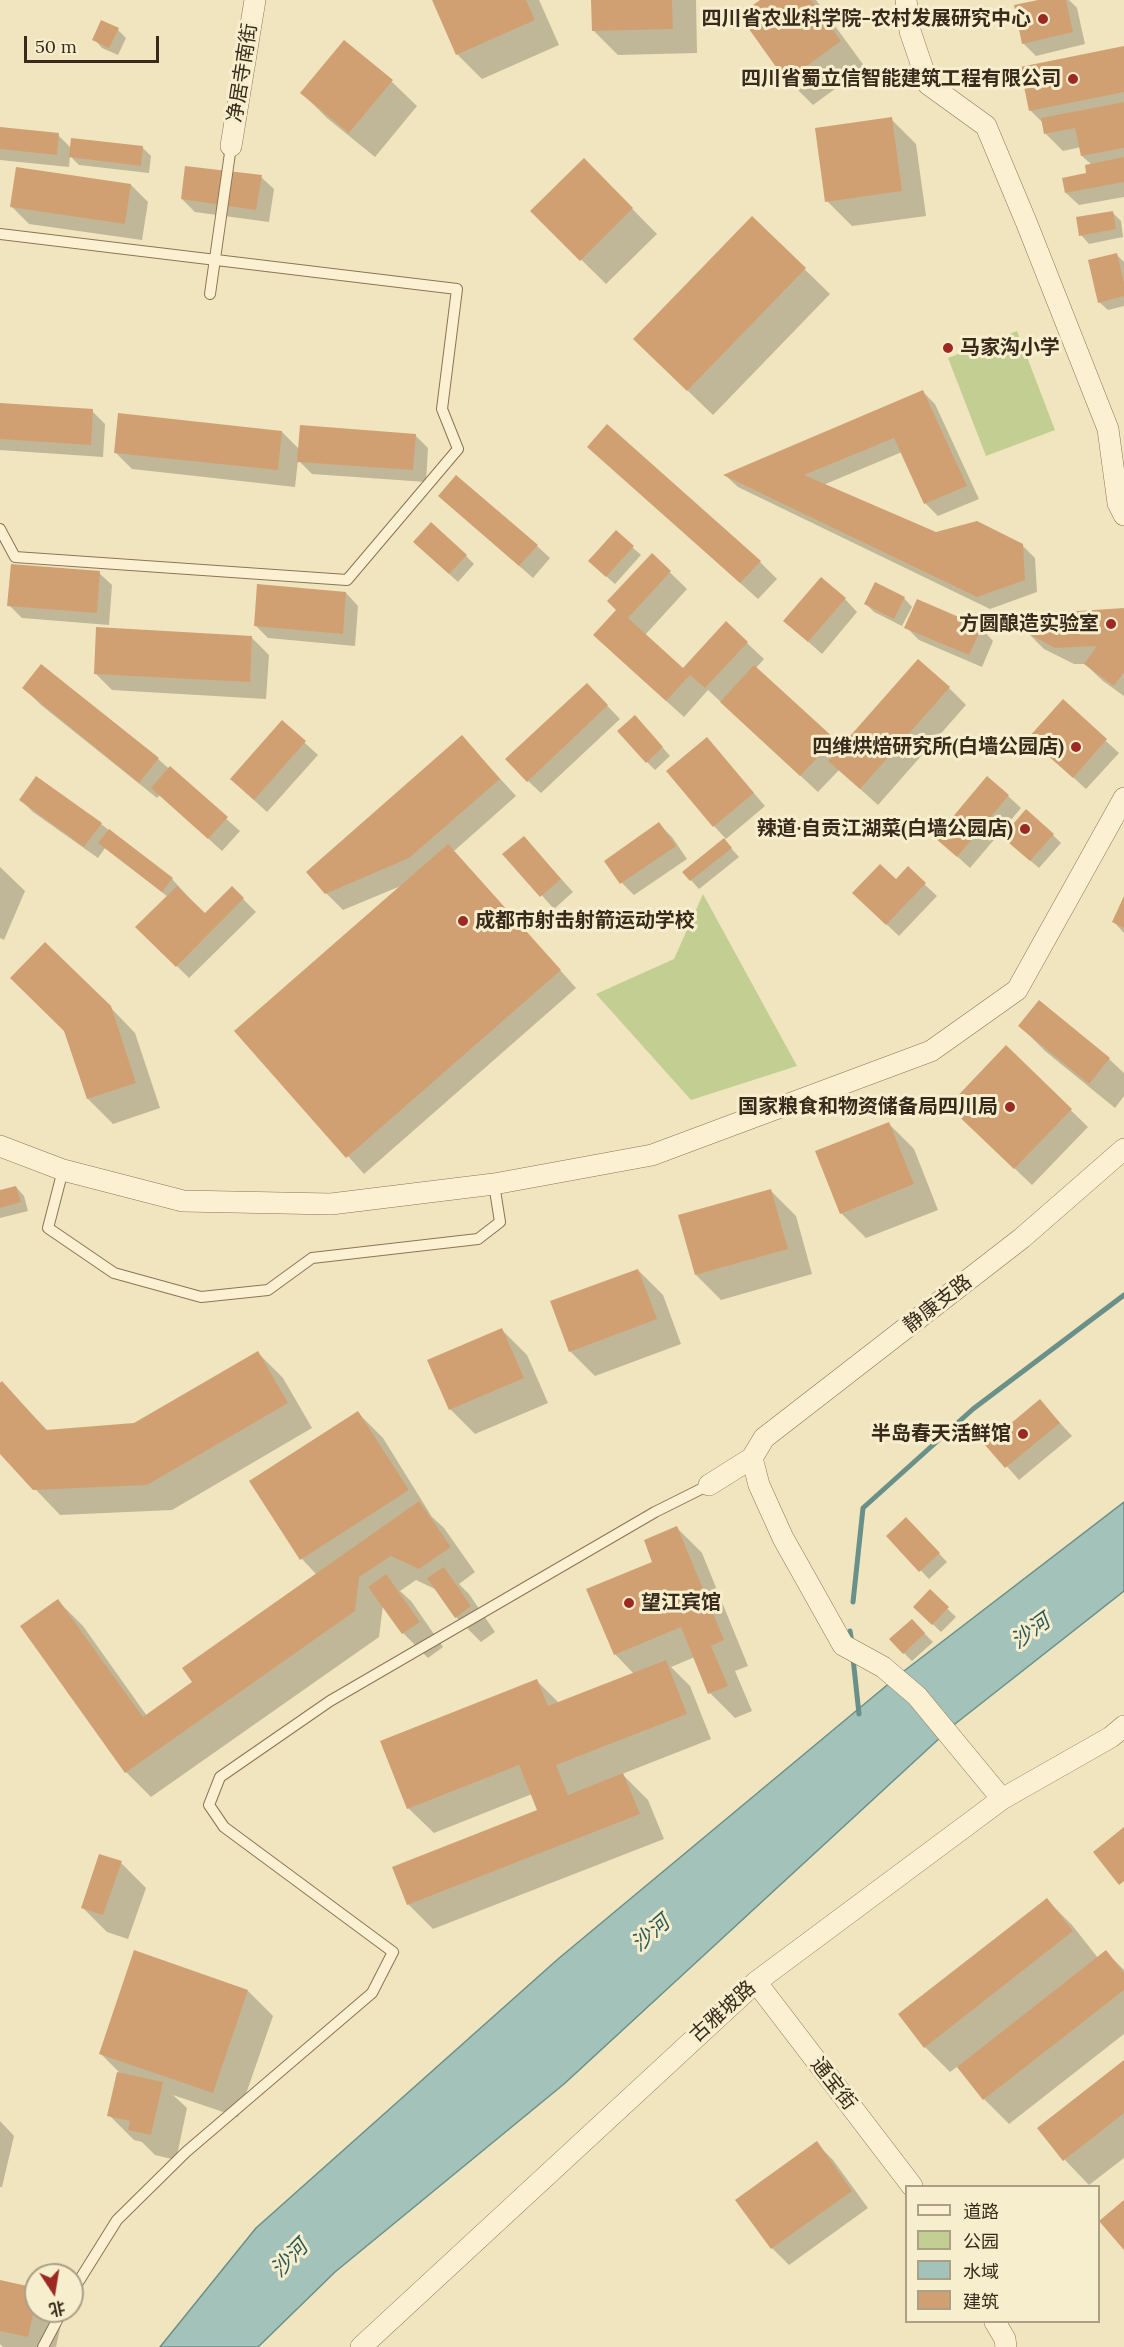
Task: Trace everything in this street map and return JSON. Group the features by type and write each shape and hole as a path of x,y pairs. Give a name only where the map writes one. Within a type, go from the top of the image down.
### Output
{"street":[{"name":"净居寺南街","path":"231,146 255,0"},
{"path":"906,0 910,30 928,84 986,126 1108,429 1118,503 1124,515"},
{"path":"0,1146 63,1170 183,1202 331,1204 494,1184 652,1155 932,1051 1017,990 1124,798"},
{"name":"静康支路","path":"709,1485 753,1458 764,1438 1022,1238 1124,1149"},
{"path":"753,1458 759,1485 783,1538 852,1650 883,1667 917,1696 1002,1799"},
{"name":"古雅坡路","path":"361,2347 756,1982 1002,1799 1111,1737 1124,1726"},
{"name":"通宝街","path":"756,1982 910,2185"},
{"path":"996,2323 1005,2339 1006,2347"}],"lane":[{"path":"210,294 231,146"},
{"path":"0,234 458,289 442,409 458,449 347,580 15,557 0,529"},
{"path":"63,1170 48,1228 114,1273 201,1297 268,1290 312,1258 478,1239 500,1222 494,1184"},
{"path":"84,2273 117,2220 186,2152 372,1992 393,1953 224,1827 209,1805 220,1777 330,1701 656,1512 709,1485"},
{"path":"43,2347 56,2323"}],"green space":[{"path":"1017,331 1055,430 986,456 948,358"},
{"path":"703,894 797,1066 691,1100 596,994 674,959"}],"water":[{"name":"沙河","path":"1124,1502 1124,1591 955,1724 564,2084 335,2272 258,2347 160,2347 256,2228 558,1959 904,1671"}],"building":[{"path":"432,0 526,0 535,20 456,55"},
{"path":"591,0 672,0 673,29 592,31"},
{"path":"760,0 811,0 841,41 786,81 739,15"},
{"name":"四川省农业科学院-农村发展研究中心","path":"1038,0 1066,0 1073,32 1022,44 1014,5"},
{"path":"101,20 119,28 109,48 92,40"},
{"path":"344,40 393,80 349,133 300,93"},
{"name":"四川省蜀立信智能建筑工程有限公司","path":"1124,46 1124,92 1029,111 1020,67"},
{"path":"1124,102 1124,148 1081,156 1075,128 1044,134 1041,118"},
{"path":"892,117 902,191 825,202 815,128"},
{"path":"0,127 59,133 57,155 0,149"},
{"path":"71,138 143,146 141,166 69,157"},
{"path":"1124,157 1124,182 1065,193 1062,178 1086,173 1085,165"},
{"path":"584,158 633,208 580,261 530,211"},
{"path":"185,166 262,175 256,210 181,199"},
{"path":"16,167 131,184 125,224 10,207"},
{"path":"1113,211 1116,229 1079,236 1076,217"},
{"path":"752,216 806,268 687,391 633,339"},
{"path":"1117,253 1124,283 1124,296 1098,303 1088,260"},
{"path":"923,390 967,486 924,504 894,438 804,475 936,532 977,521 1023,544 1025,580 977,597 723,475"},
{"path":"0,403 93,409 91,445 0,439"},
{"path":"118,413 282,431 278,470 114,453"},
{"path":"607,424 761,561 740,583 587,447"},
{"path":"300,425 416,434 413,470 297,462"},
{"path":"456,475 538,545 519,566 438,496"},
{"path":"431,522 467,555 449,574 413,542"},
{"path":"616,530 634,546 606,577 588,561"},
{"path":"652,553 671,571 628,618 683,668 726,621 748,642 705,688 690,675 666,701 593,635 616,610 607,601"},
{"path":"11,564 100,571 97,613 7,606"},
{"path":"821,577 846,598 808,642 783,621"},
{"path":"875,582 905,597 894,619 864,604"},
{"path":"257,584 346,592 343,634 254,626"},
{"path":"917,599 982,627 969,655 904,628"},
{"path":"1124,608 1124,672 1114,686 1084,664 1097,646 1055,648 1025,632 1048,613"},
{"path":"96,627 252,636 250,682 94,674"},
{"path":"918,659 950,687 860,789 828,761"},
{"path":"41,664 159,758 139,783 22,688"},
{"path":"754,665 835,739 800,776 720,702"},
{"path":"587,683 608,705 527,782 505,759"},
{"path":"1063,699 1107,739 1073,778 1028,738"},
{"path":"635,715 663,747 646,763 617,731"},
{"path":"282,720 306,741 254,800 230,779"},
{"path":"462,735 500,779 409,858 325,894 306,872"},
{"path":"707,737 754,793 713,827 666,771"},
{"path":"170,766 228,817 208,839 151,788"},
{"path":"36,776 102,823 84,847 19,800"},
{"path":"987,776 1009,795 957,857 935,838"},
{"path":"1026,809 1054,834 1030,861 1002,837"},
{"path":"659,822 676,846 620,884 604,861"},
{"path":"109,829 173,878 162,892 98,843"},
{"path":"524,836 561,879 540,897 502,854"},
{"path":"724,838 732,848 690,881 682,872"},
{"path":"448,844 561,970 346,1158 234,1031"},
{"path":"880,864 896,879 908,866 926,883 886,925 852,893"},
{"path":"177,886 205,913 232,886 244,898 176,967 135,927"},
{"path":"1124,896 1124,928 1112,922"},
{"path":"45,942 111,1006 136,1083 87,1099 64,1031 10,978"},
{"path":"1039,1000 1110,1058 1089,1084 1018,1026"},
{"name":"国家粮食和物资储备局四川局","path":"1006,1045 1072,1109 1014,1169 948,1106"},
{"path":"889,1122 914,1184 840,1214 815,1151"},
{"path":"16,1186 21,1202 0,1208 0,1190"},
{"path":"771,1189 788,1249 695,1275 678,1215"},
{"path":"638,1269 657,1319 569,1352 550,1301"},
{"path":"502,1328 524,1378 449,1410 427,1360"},
{"path":"258,1351 288,1403 147,1485 33,1490 0,1454 0,1383 2,1381 46,1430 134,1423"},
{"name":"半岛春天活鲜馆","path":"1040,1399 1060,1423 1005,1468 985,1445"},
{"path":"358,1411 409,1490 300,1560 249,1481"},
{"path":"419,1501 451,1547 419,1569 391,1556 359,1577 355,1611 125,1773 20,1626 58,1599 143,1717 192,1682 182,1668"},
{"path":"906,1517 940,1553 919,1572 886,1536"},
{"path":"677,1526 724,1640 711,1646 728,1686 708,1694 681,1627 614,1655 586,1589 652,1562 644,1540"},
{"path":"444,1567 471,1606 455,1618 427,1578"},
{"path":"386,1574 420,1622 402,1634 368,1587"},
{"path":"930,1589 949,1607 932,1625 913,1607"},
{"path":"912,1619 925,1633 903,1654 889,1639"},
{"path":"666,1660 687,1714 556,1765 568,1795 623,1773 640,1814 407,1905 392,1867 537,1810 519,1765 407,1809 380,1741 537,1679 548,1706"},
{"path":"1124,1827 1124,1881 1119,1885 1093,1852"},
{"path":"99,1854 122,1861 103,1915 81,1908"},
{"path":"1047,1898 1073,1931 924,2048 898,2014"},
{"path":"134,1950 248,1990 213,2093 99,2054"},
{"path":"1106,1950 1124,1973 1124,1990 983,2100 957,2067"},
{"path":"1124,2060 1124,2113 1063,2161 1037,2128"},
{"path":"117,2072 163,2082 151,2135 128,2130 130,2121 107,2116"},
{"path":"817,2141 852,2191 771,2249 735,2200"},
{"path":"1124,2200 1124,2250 1100,2222"},
{"path":"0,2280 24,2285 24,2323 31,2323 28,2337 0,2331"}],"waterway":[{"path":"853,1602 863,1508 973,1409 1124,1295"},
{"path":"850,1631 852,1643"},
{"path":"853,1658 859,1714"}],"place":[{"name":"四川省农业科学院-农村发展研究中心","path":"1043,19"},
{"name":"四川省蜀立信智能建筑工程有限公司","path":"1073,79"},
{"name":"马家沟小学","path":"948,348"},
{"name":"方圆酿造实验室","path":"1111,624"},
{"name":"四维烘焙研究所(白墙公园店)","path":"1076,747"},
{"name":"辣道·自贡江湖菜(白墙公园店)","path":"1025,829"},
{"name":"成都市射击射箭运动学校","path":"463,921"},
{"name":"国家粮食和物资储备局四川局","path":"1010,1107"},
{"name":"半岛春天活鲜馆","path":"1023,1434"},
{"name":"望江宾馆","path":"629,1603"}]}
